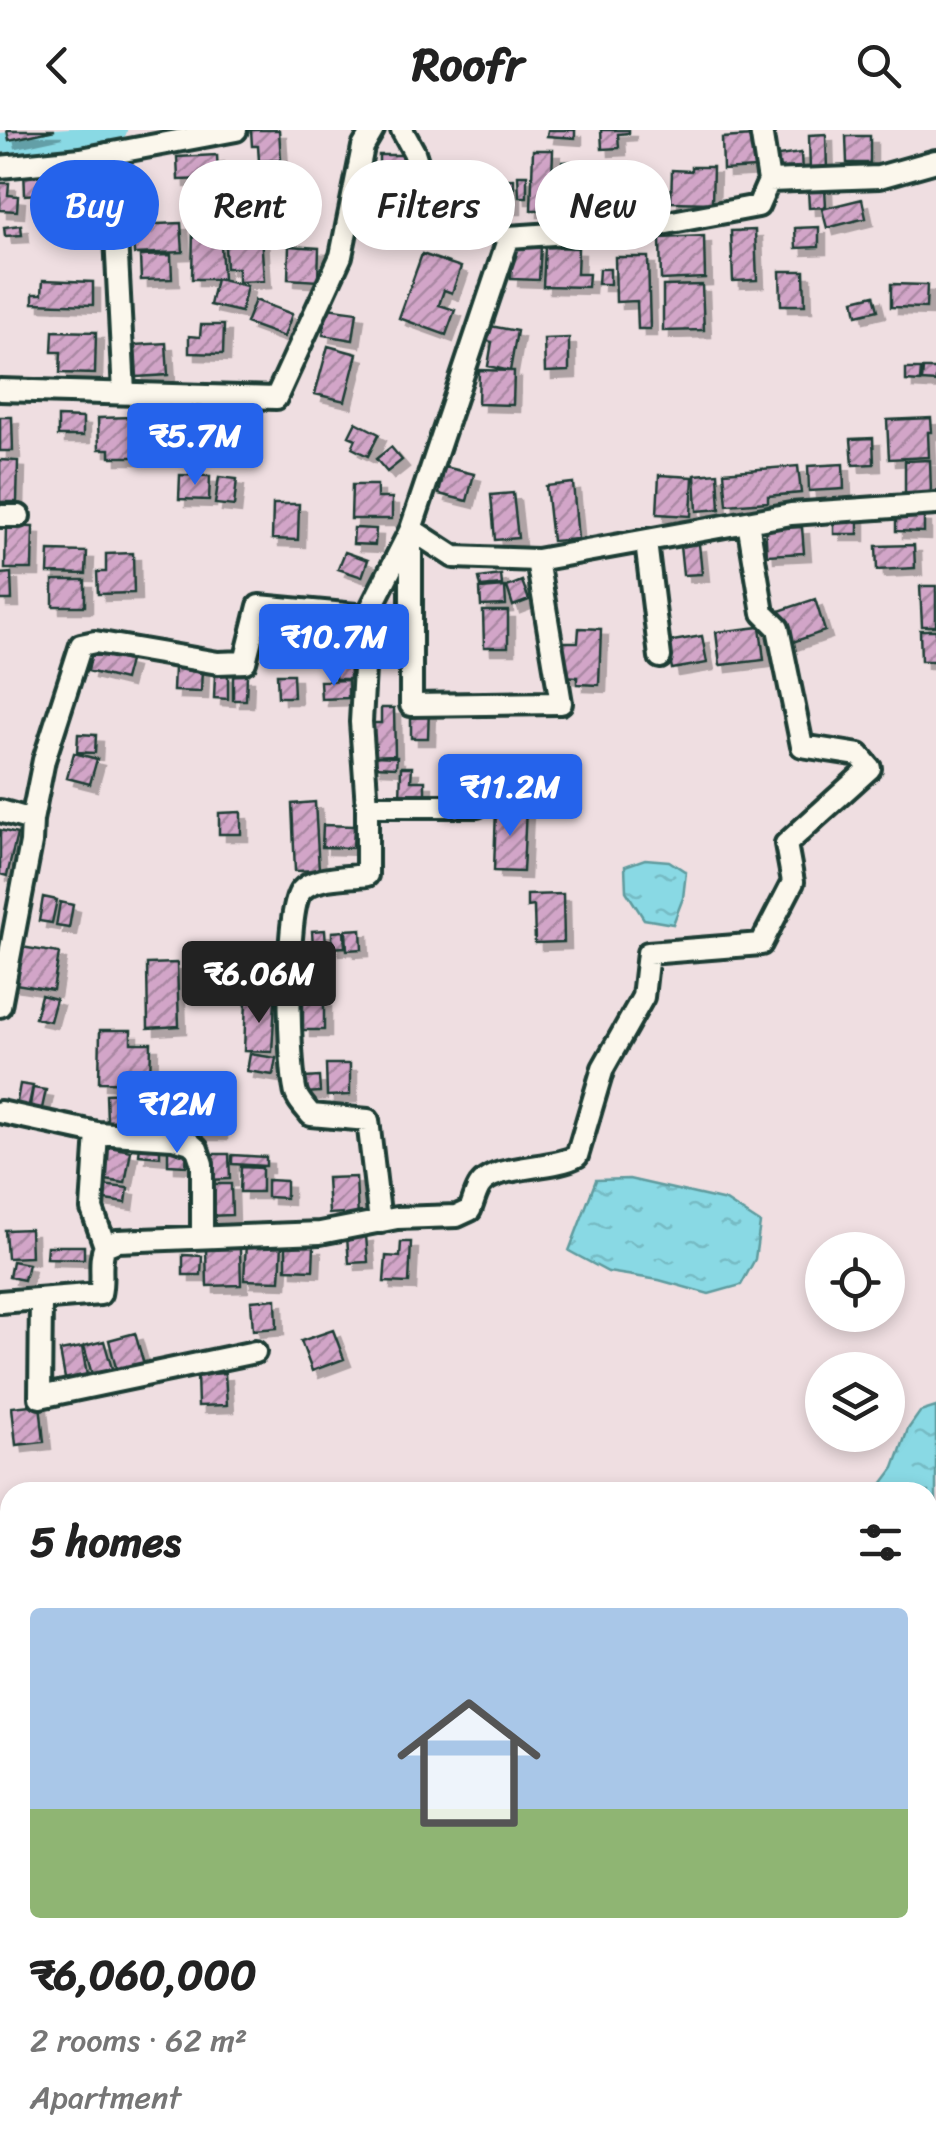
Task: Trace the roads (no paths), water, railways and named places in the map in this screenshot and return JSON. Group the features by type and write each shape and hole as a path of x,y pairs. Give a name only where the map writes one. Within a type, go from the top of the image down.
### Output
{"street":[{"path":"0,166 107,154 236,130"},
{"path":"0,390 276,398 341,256 363,148 373,130"},
{"path":"402,130 417,160"},
{"path":"515,237 640,228 758,206 769,181 761,130"},
{"path":"107,154 115,217 124,393"},
{"path":"769,181 879,178 936,161"},
{"path":"380,1222 368,1120 311,1114 295,1093 289,946 294,903 313,882 367,875 361,722 367,616 411,529 505,250"},
{"path":"411,529 454,557 537,560 791,514 936,504"},
{"path":"0,1302 100,1294 104,1280 100,1257 105,1246 117,1241 320,1233 398,1218 456,1216 470,1210 479,1186 488,1177 564,1164 578,1156 603,1068 643,997 648,952 761,944 792,882 786,844 870,768 859,755 802,746 778,628 763,613 748,522"},
{"path":"411,529 411,705 561,703 537,560"},
{"path":"646,542 660,657"},
{"path":"0,1006 44,760 80,645 96,642 218,663 245,662 260,606 367,616"},
{"path":"367,806 477,806"},
{"path":"0,812 32,820"},
{"path":"0,1112 97,1133 174,1138 190,1143 202,1164 202,1236"},
{"path":"97,1133 92,1209 105,1246"},
{"path":"41,1300 40,1396 256,1352"}],"water":[{"path":"645,859 669,861 686,872 683,898 673,924 644,919 626,891 625,866"},
{"path":"629,1179 726,1201 760,1223 755,1259 741,1285 709,1294 659,1280 608,1272 569,1251 596,1180"},
{"path":"936,1407 936,1482 884,1482 900,1452 905,1452 908,1429 920,1412"}],"waterway":[{"path":"0,143 97,136 117,130"}]}
